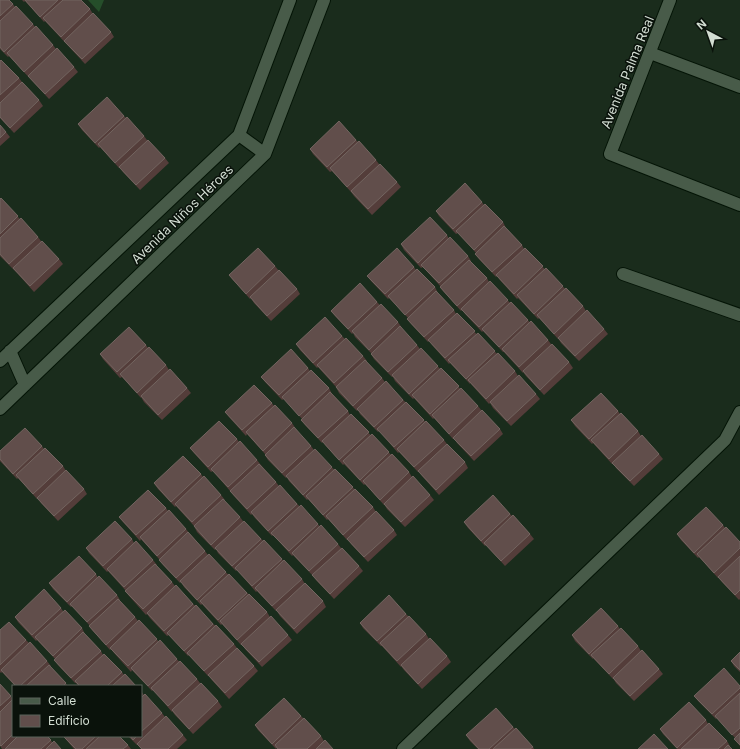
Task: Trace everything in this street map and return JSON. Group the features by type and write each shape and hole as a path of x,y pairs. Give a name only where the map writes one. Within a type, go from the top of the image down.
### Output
{"main road":[{"name":"Avenida Niños Héroes","path":"0,361 239,134 290,0"},
{"name":"Avenida Niños Héroes","path":"0,409 265,154 324,0"},
{"name":"Avenida Palma Real","path":"670,0 610,154 740,205"},
{"path":"650,53 740,87"},
{"path":"239,134 265,154"},
{"path":"623,274 740,315"},
{"path":"10,351 25,385"},
{"path":"404,749 725,440 740,412"}],"green space":[{"path":"88,0 104,0 99,12"}],"building":[{"path":"0,0 9,0 13,4 0,16"},
{"path":"25,0 58,0 40,17"},
{"path":"63,0 81,0 90,9 61,37 43,18"},
{"path":"16,6 33,24 4,52 0,47 0,21"},
{"path":"93,13 111,32 82,59 64,41"},
{"path":"36,26 53,45 24,72 7,53"},
{"path":"57,48 74,67 45,94 28,76"},
{"path":"1,60 19,78 0,95 0,61"},
{"path":"22,82 39,100 10,128 0,117 0,103"},
{"path":"107,97 124,116 95,143 78,124"},
{"path":"127,117 144,136 115,163 98,144"},
{"path":"339,121 356,140 327,167 310,149"},
{"path":"0,125 6,132 0,138"},
{"path":"148,140 165,158 136,185 119,167"},
{"path":"359,141 376,160 347,187 330,168"},
{"path":"380,164 397,182 368,209 351,191"},
{"path":"465,183 482,202 453,229 436,211"},
{"path":"1,198 18,216 0,234 0,199"},
{"path":"485,204 503,222 474,250 456,231"},
{"path":"430,217 447,235 418,263 401,244"},
{"path":"21,218 38,237 9,264 0,254 0,238"},
{"path":"504,226 522,245 492,272 475,254"},
{"path":"450,237 468,256 439,283 421,265"},
{"path":"42,241 59,259 30,286 13,268"},
{"path":"258,248 275,266 246,294 229,275"},
{"path":"397,248 414,267 385,294 367,276"},
{"path":"525,248 543,266 514,294 496,275"},
{"path":"469,260 487,278 457,306 440,287"},
{"path":"546,268 563,286 534,314 517,295"},
{"path":"417,269 435,287 405,315 388,296"},
{"path":"279,270 297,289 267,316 250,297"},
{"path":"490,281 508,300 479,327 461,309"},
{"path":"360,283 377,302 348,329 331,311"},
{"path":"566,288 583,306 554,334 537,315"},
{"path":"436,291 454,310 424,337 407,319"},
{"path":"511,302 528,320 499,347 482,329"},
{"path":"381,304 398,322 369,350 352,331"},
{"path":"587,310 604,329 575,356 558,338"},
{"path":"457,313 475,331 445,358 428,340"},
{"path":"325,317 342,336 313,363 296,344"},
{"path":"531,321 548,340 519,367 502,349"},
{"path":"400,326 417,345 388,372 371,354"},
{"path":"129,327 146,345 117,372 100,354"},
{"path":"478,333 495,351 466,379 448,360"},
{"path":"346,338 363,356 334,383 317,365"},
{"path":"552,344 569,362 540,390 523,371"},
{"path":"149,347 166,365 137,393 120,374"},
{"path":"421,348 438,366 409,394 392,375"},
{"path":"291,349 308,368 279,395 261,377"},
{"path":"498,353 515,371 486,399 468,380"},
{"path":"365,360 382,378 353,406 336,387"},
{"path":"441,368 459,386 430,414 412,395"},
{"path":"170,369 187,388 158,415 141,396"},
{"path":"311,370 329,388 299,416 282,397"},
{"path":"519,375 536,394 507,421 490,402"},
{"path":"386,381 403,400 374,427 357,409"},
{"path":"254,385 272,403 242,430 225,412"},
{"path":"461,388 478,406 449,434 432,415"},
{"path":"330,392 348,411 318,438 301,420"},
{"path":"601,393 618,411 589,439 571,420"},
{"path":"406,402 424,420 394,447 377,429"},
{"path":"275,405 292,423 263,451 246,432"},
{"path":"482,410 500,429 471,456 453,438"},
{"path":"621,413 638,431 609,459 591,440"},
{"path":"351,414 369,432 339,460 322,441"},
{"path":"219,421 237,439 208,467 190,448"},
{"path":"426,421 444,440 414,467 397,449"},
{"path":"294,427 311,446 282,473 265,455"},
{"path":"25,428 42,446 13,474 0,459 0,451"},
{"path":"372,434 389,452 360,480 343,461"},
{"path":"642,435 659,454 630,481 612,463"},
{"path":"240,441 257,460 228,487 211,469"},
{"path":"447,444 465,462 436,490 418,471"},
{"path":"45,448 63,466 33,494 16,475"},
{"path":"315,449 332,467 303,495 286,476"},
{"path":"392,454 409,472 380,500 363,481"},
{"path":"183,456 201,474 171,502 154,483"},
{"path":"259,464 276,482 247,509 230,491"},
{"path":"335,469 353,487 323,515 306,496"},
{"path":"66,470 84,489 54,516 37,498"},
{"path":"204,476 221,495 192,522 175,504"},
{"path":"413,476 430,495 401,522 384,504"},
{"path":"280,485 297,504 268,531 251,512"},
{"path":"355,489 373,507 343,535 326,516"},
{"path":"148,490 166,508 136,535 119,517"},
{"path":"493,495 510,514 481,541 464,522"},
{"path":"223,499 240,517 211,545 194,526"},
{"path":"301,505 318,524 289,551 271,533"},
{"path":"706,507 723,525 694,553 677,534"},
{"path":"169,510 186,529 157,556 140,537"},
{"path":"376,511 394,530 364,557 347,539"},
{"path":"513,515 530,534 501,561 484,543"},
{"path":"115,521 132,539 103,566 86,548"},
{"path":"244,521 261,539 232,566 215,548"},
{"path":"321,525 338,544 309,571 292,553"},
{"path":"726,527 740,542 740,548 714,573 697,554"},
{"path":"188,532 205,551 176,578 159,560"},
{"path":"264,540 282,559 252,586 235,568"},
{"path":"136,541 153,560 124,587 107,569"},
{"path":"342,548 359,566 330,594 312,575"},
{"path":"209,554 226,572 197,600 180,581"},
{"path":"79,556 96,574 67,602 49,583"},
{"path":"740,556 740,590 735,595 718,577"},
{"path":"284,560 302,579 272,606 255,588"},
{"path":"155,564 172,582 143,609 125,591"},
{"path":"229,574 247,593 218,620 200,601"},
{"path":"99,576 117,595 87,622 70,604"},
{"path":"305,583 323,601 294,629 276,610"},
{"path":"176,585 193,604 164,631 147,613"},
{"path":"44,589 61,608 32,635 15,617"},
{"path":"249,594 267,612 237,640 220,621"},
{"path":"389,595 406,614 377,641 360,623"},
{"path":"118,599 135,617 106,645 89,626"},
{"path":"196,605 213,624 184,651 167,633"},
{"path":"601,608 618,626 589,654 572,635"},
{"path":"65,610 82,628 53,656 35,637"},
{"path":"271,616 288,635 259,662 241,644"},
{"path":"409,616 426,634 397,661 380,643"},
{"path":"139,620 157,639 128,666 110,648"},
{"path":"9,622 26,640 0,665 0,630"},
{"path":"216,625 234,644 204,671 187,653"},
{"path":"621,628 638,646 609,674 591,655"},
{"path":"83,632 101,651 71,678 54,660"},
{"path":"430,638 447,656 418,684 401,665"},
{"path":"160,640 177,659 148,686 131,668"},
{"path":"30,642 47,661 21,685 15,685 1,670"},
{"path":"237,648 254,666 225,693 208,675"},
{"path":"642,650 659,669 630,696 613,678"},
{"path":"740,652 740,670 731,661"},
{"path":"104,654 122,672 108,685 79,685 75,681"},
{"path":"180,661 197,679 168,706 151,688"},
{"path":"49,665 66,683 64,685 27,685"},
{"path":"724,668 740,686 740,688 712,714 694,696"},
{"path":"125,674 135,685 113,685"},
{"path":"201,683 218,701 189,729 172,710"},
{"path":"0,684 11,696 0,706"},
{"path":"740,693 740,728 732,735 715,716"},
{"path":"145,694 162,713 142,731 142,697"},
{"path":"284,698 301,716 272,744 255,725"},
{"path":"12,700 12,735 1,746 0,745 0,712"},
{"path":"689,702 706,720 677,748 660,729"},
{"path":"496,708 513,727 489,749 479,749 466,735"},
{"path":"166,716 183,735 168,749 142,749 137,744"},
{"path":"304,718 321,736 307,749 278,749 275,745"},
{"path":"709,723 727,741 718,749 681,749"},
{"path":"516,728 533,747 530,749 493,749"},
{"path":"740,733 740,745 734,739"},
{"path":"654,734 668,749 638,749"},
{"path":"17,737 48,737 51,740 41,749 5,749"},
{"path":"64,737 95,737 82,749 76,749"},
{"path":"99,737 120,737 128,745 123,749 86,749"},
{"path":"325,740 333,749 316,749"},
{"path":"54,741 61,749 46,749"},
{"path":"728,745 732,749 724,749"}]}
